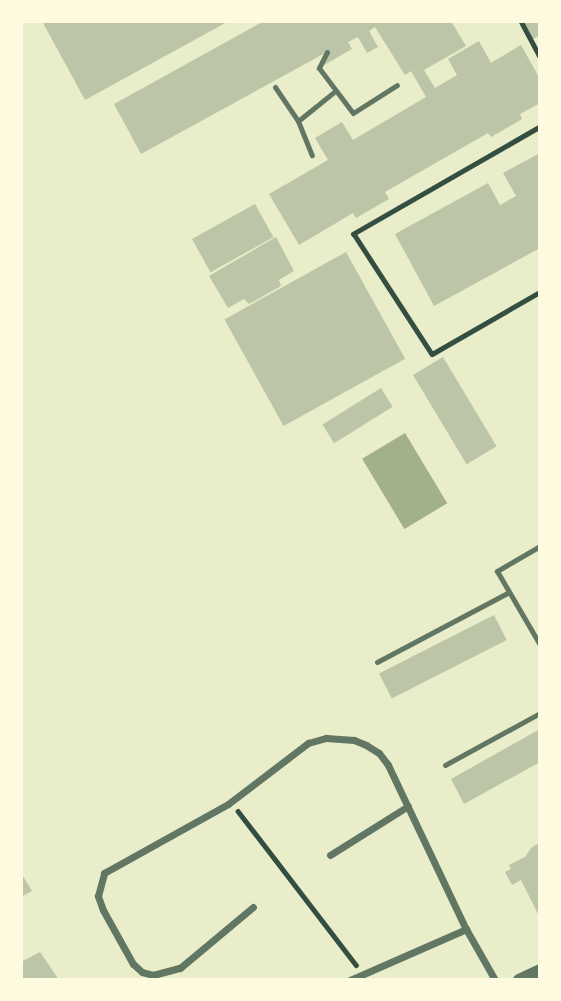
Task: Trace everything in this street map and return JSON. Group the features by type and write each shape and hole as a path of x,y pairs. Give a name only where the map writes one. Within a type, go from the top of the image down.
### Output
{"street":[{"path":"253,907 180,968 153,977 133,964 98,896 104,873 231,802 308,743 326,738 354,740 379,753 408,806 466,929 495,980"},
{"path":"330,855 408,806"},
{"path":"351,980 466,929"},
{"path":"519,980 540,970"}],"lane":[{"path":"327,52 319,68 334,92 353,113 397,86"},
{"path":"275,87 298,121 312,155"},
{"path":"298,121 334,92"},
{"path":"540,546 497,571 540,645"},
{"path":"377,662 509,592"},
{"path":"445,765 540,713"}],"path":[{"path":"521,21 540,56"},
{"path":"540,127 354,234 432,354 540,292"},
{"path":"231,802 362,974"}],"shaded area":[{"path":"405,433 447,503 404,529 362,459"}],"building":[{"path":"42,21 229,21 85,100"},
{"path":"264,21 451,21 466,46 424,70 435,88 457,75 448,59 479,41 491,63 521,45 540,79 540,103 520,114 522,119 491,137 488,133 385,192 389,199 356,218 353,213 299,245 269,194 328,160 315,138 342,122 353,140 426,97 411,71 405,75 375,27 369,31 378,47 367,53 358,37 348,42 352,49 319,68 327,52 141,154 114,104"},
{"path":"523,21 540,21 540,35 533,39"},
{"path":"540,153 540,248 434,306 395,234 488,183 500,205 516,196 503,173"},
{"path":"255,204 273,237 210,272 192,239"},
{"path":"276,237 294,271 279,280 281,286 249,304 244,299 228,308 209,276"},
{"path":"346,252 405,359 284,426 224,319"},
{"path":"443,357 497,446 467,464 413,375"},
{"path":"381,388 393,407 334,443 322,425"},
{"path":"494,615 507,640 392,699 379,674"},
{"path":"540,729 540,762 464,804 451,779"},
{"path":"540,843 540,918 521,880 512,885 505,872 511,869 509,865 525,857 532,847"},
{"path":"21,873 32,891 21,897"},
{"path":"40,952 59,980 21,980 21,962"}]}
